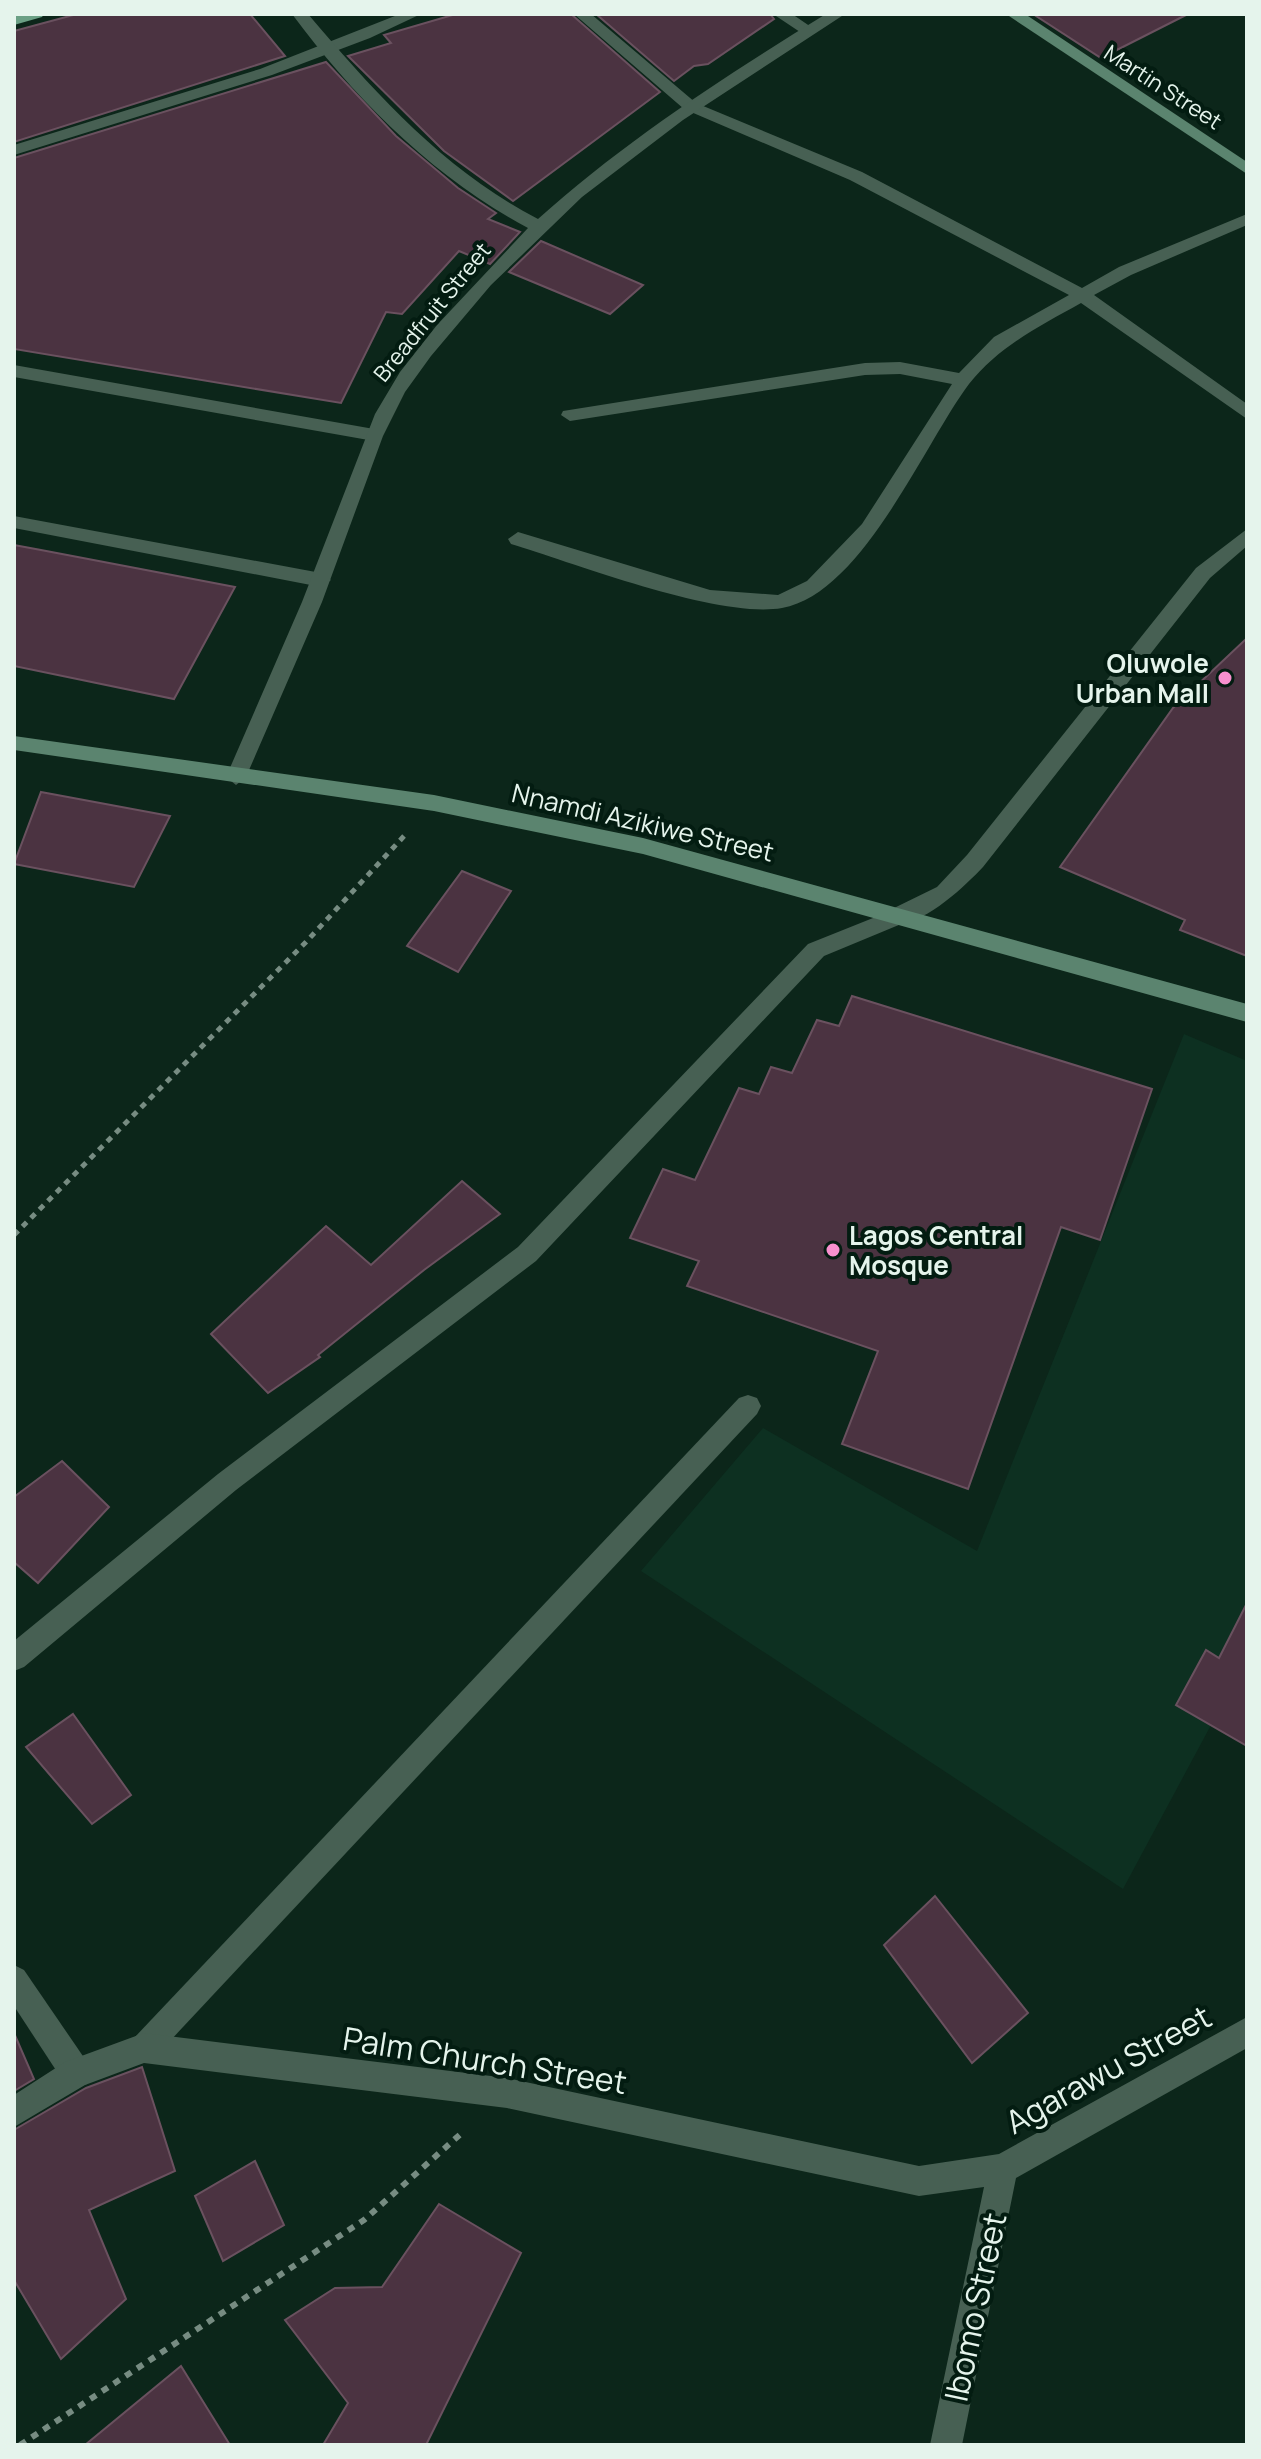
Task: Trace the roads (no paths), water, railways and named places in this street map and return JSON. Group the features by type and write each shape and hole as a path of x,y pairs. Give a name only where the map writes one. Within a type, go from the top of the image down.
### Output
{"main road":[{"path":"14,20 36,14"},
{"name":"Martin Street","path":"1014,14 1247,169"},
{"name":"Nnamdi Azikiwe Street","path":"14,743 434,803 643,846 1247,1013"}],"street":[{"path":"300,14 421,148 495,207 537,226"},
{"path":"14,150 239,84 331,51 413,14"},
{"path":"582,14 690,106 856,176 1082,295 1247,413"},
{"path":"781,14 809,31"},
{"name":"Breadfruit Street","path":"236,777 321,580 374,435 397,390 425,352 472,293 537,226 690,106 837,14"},
{"path":"518,539 709,597 780,602 814,586 869,529 963,380 1000,341 1125,271 1247,219"},
{"path":"570,415 865,369 900,368 963,380"},
{"path":"14,371 374,435"},
{"path":"14,522 321,580"},
{"path":"14,1658 227,1482 527,1254 816,950 945,893 975,861 1203,573 1247,535"},
{"path":"144,2048 748,1406"},
{"path":"14,1980 76,2073"},
{"name":"Agarawu Street","path":"1003,2169 1247,2032"},
{"name":"Palm Church Street","path":"14,2112 76,2073 144,2048 507,2093 919,2181 1003,2169"},
{"name":"Ibomo Street","path":"946,2445 1003,2169"}],"place":[{"name":"Oluwole Urban Mall","path":"1225,678"},
{"name":"Lagos Central Mosque","path":"833,1250"}]}
